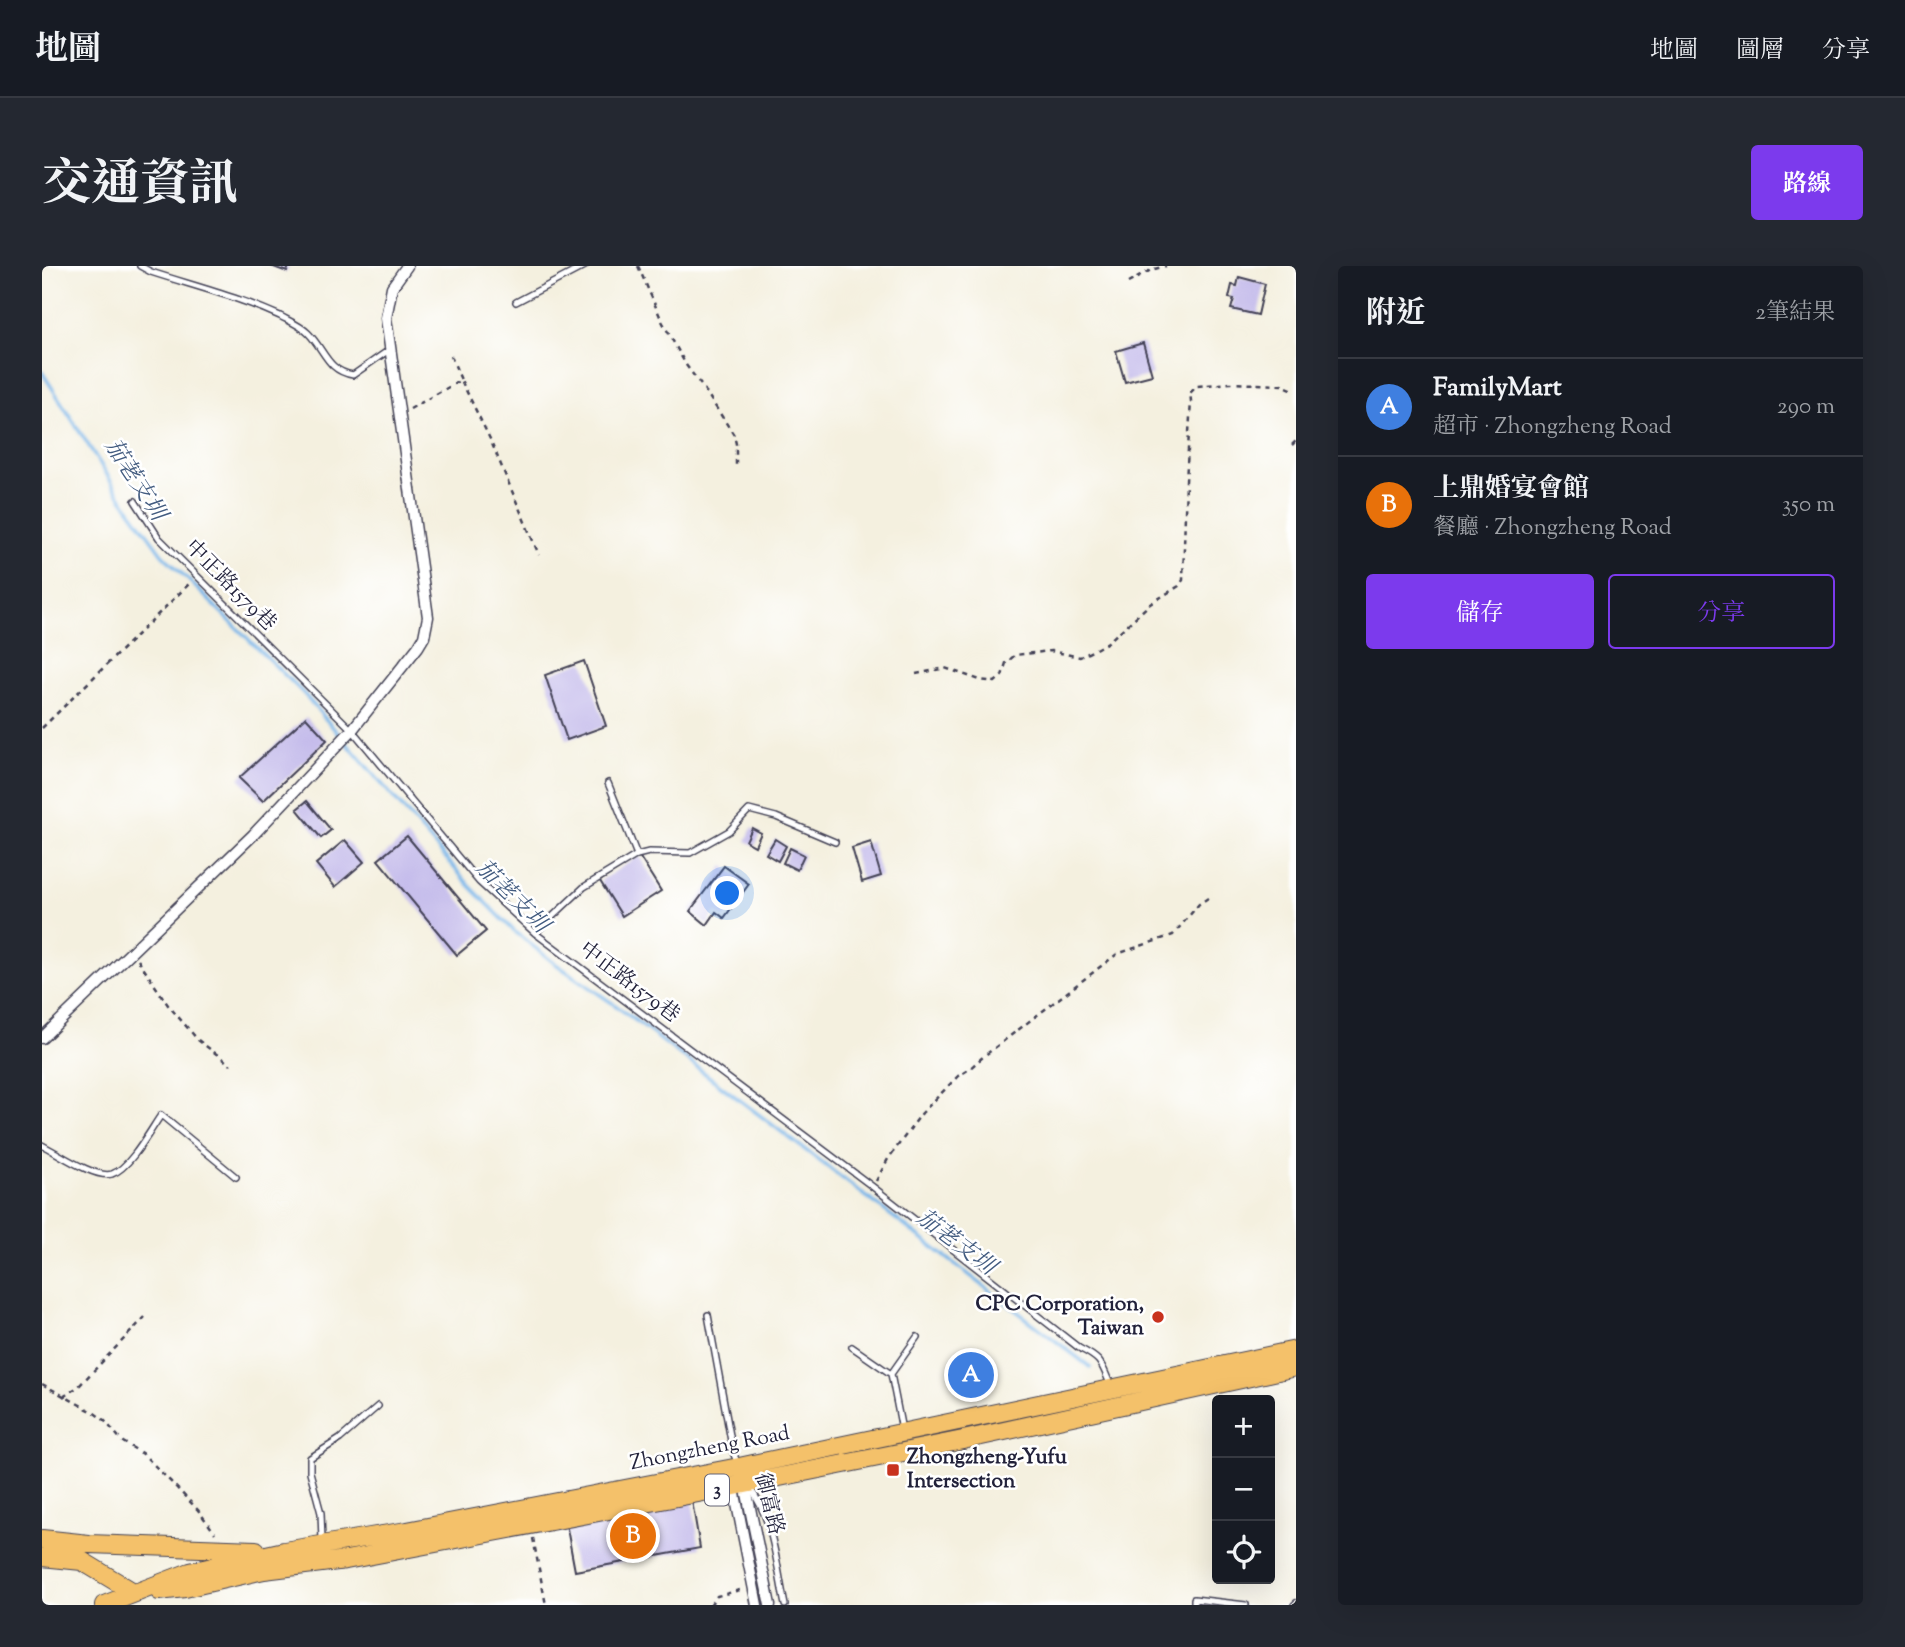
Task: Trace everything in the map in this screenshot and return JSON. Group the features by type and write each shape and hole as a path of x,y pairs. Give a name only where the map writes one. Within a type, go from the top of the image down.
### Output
{"main road":[{"name":"Zhongzheng Road","path":"135,1593 185,1588 264,1570 346,1560 530,1525 740,1479 903,1433 1296,1350"},
{"name":"Zhongzheng Road","path":"104,1605 190,1572 322,1543 740,1479 976,1438 1296,1367"},
{"name":"3","path":"42,1539 89,1544 284,1551"},
{"path":"42,1557 82,1561 135,1593"}],"street":[{"path":"42,1038 253,835 352,730 424,637 428,617 386,318 392,288 407,266"},
{"name":"御富路","path":"740,1479 735,1494 757,1605"},
{"name":"御富路","path":"740,1479 770,1605"}],"lane":[{"path":"140,266 262,308 297,325 307,332 334,368 341,373 353,375 389,349"},
{"path":"516,302 585,266"},
{"name":"中正路1579巷","path":"135,501 159,538 352,730 479,882 535,933 873,1187 1079,1348 1100,1361 1118,1407"},
{"path":"608,783 637,855"},
{"path":"535,933 584,887 637,855 649,852 690,853 729,831 749,810 776,817 835,842"},
{"path":"42,1145 89,1171 110,1175 136,1152 160,1115 236,1177"},
{"path":"708,1315 740,1479 755,1494 766,1516 785,1605"},
{"path":"891,1374 917,1337"},
{"path":"852,1347 891,1374 903,1433"},
{"path":"322,1543 321,1513 310,1472 310,1458 340,1439 378,1406"},
{"path":"1194,1605 1194,1599 1246,1605"}],"path":[{"path":"638,266 685,365 734,435 736,465"},
{"path":"1128,283 1151,270 1166,266"},
{"path":"451,356 490,439 539,555"},
{"path":"398,415 461,380"},
{"path":"916,674 945,668 980,680 995,682 1002,676 1006,663 1015,655 1051,650 1080,657 1108,642 1150,604 1179,586 1183,580 1190,393 1197,386 1230,383 1282,386 1296,391"},
{"path":"1292,445 1296,440"},
{"path":"42,728 198,576"},
{"path":"873,1187 888,1159 922,1113 958,1076 1117,954 1173,935 1199,904 1209,898"},
{"path":"132,951 168,1005 198,1040 231,1065"},
{"path":"63,1396 79,1385 145,1317"},
{"path":"42,1384 99,1416 123,1442 143,1454 198,1510 226,1549"},
{"path":"530,1525 546,1605"},
{"path":"710,1605 717,1596 754,1587"}],"building":[{"path":"271,266 289,266 287,272"},
{"path":"1239,277 1265,284 1258,315 1231,309 1234,299 1229,298 1232,285 1237,286"},
{"path":"1143,343 1152,375 1125,382 1116,351"},
{"path":"584,661 606,726 567,740 545,675"},
{"path":"306,717 327,740 263,801 239,778"},
{"path":"307,801 331,830 321,838 297,809"},
{"path":"752,828 761,833 755,846 746,841"},
{"path":"407,836 486,931 457,955 378,860"},
{"path":"775,839 786,846 778,861 766,854"},
{"path":"345,840 364,862 335,887 316,864"},
{"path":"871,842 881,876 862,882 852,848"},
{"path":"790,848 804,855 797,870 783,863"},
{"path":"639,856 661,891 622,916 600,881"},
{"path":"724,866 749,884 724,918 716,912 707,925 690,911"},
{"path":"692,1501 700,1548 575,1571 566,1523"}],"waterway":[{"name":"茄荖支圳","path":"42,372 125,503 162,554 304,694 470,886 514,931 1090,1367"}],"place":[{"name":"CPC Corporation, Taiwan","path":"1158,1317"},
{"name":"FamilyMart","path":"971,1375"},
{"name":"Zhongzheng-Yufu Intersection","path":"893,1470"},
{"name":"上鼎婚宴會館","path":"633,1536"}]}
